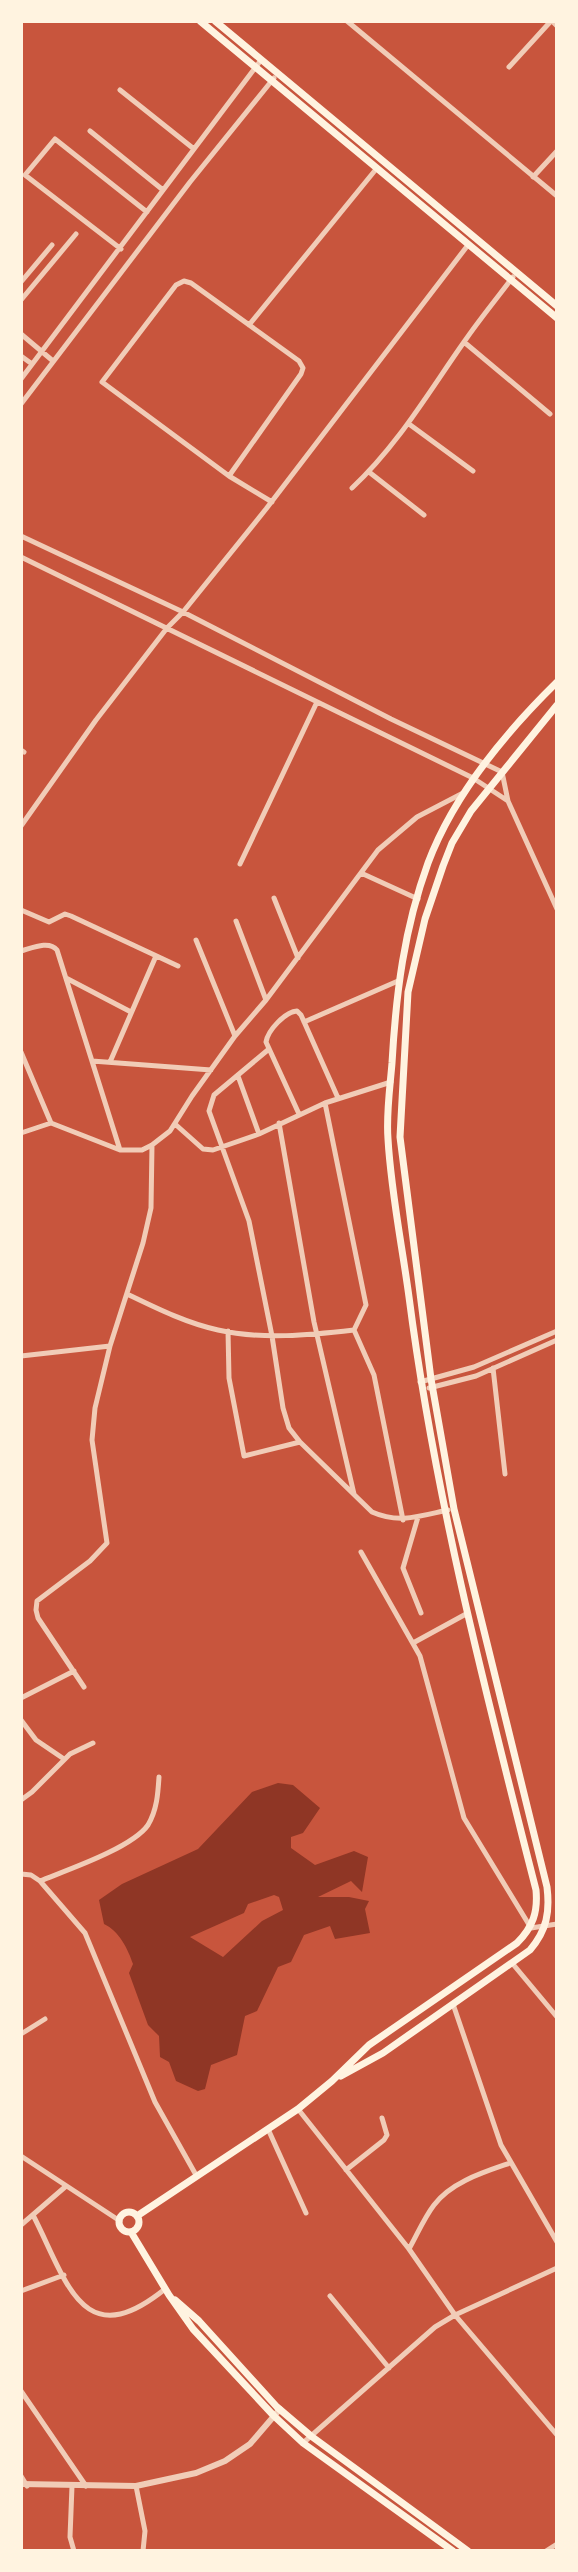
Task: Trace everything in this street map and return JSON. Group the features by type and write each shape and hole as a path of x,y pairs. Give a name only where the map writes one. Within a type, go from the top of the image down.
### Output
{"main road":[{"path":"200,21 557,318"},
{"path":"215,21 557,306"},
{"path":"137,2216 298,2109 369,2045 517,1942 531,1928 537,1907 536,1890 466,1614 444,1511 421,1387 388,1138 398,981 428,864 442,830 473,778 557,682"},
{"path":"332,2081 383,2053 512,1964 530,1950 546,1926 549,1907 547,1887 454,1509 432,1383 400,1137 408,992 425,919 443,866 452,842 471,811 557,705"},
{"path":"137,2216 125,2213 120,2221 122,2229 131,2232 192,2329 274,2416 303,2443 453,2551"},
{"path":"131,2232 138,2225 137,2216"},
{"path":"167,2292 200,2321 280,2409 311,2436 468,2551"}],"street":[{"path":"347,21 557,196"},
{"path":"509,67 551,21 557,26"},
{"path":"21,379 261,60"},
{"path":"21,404 209,158 278,73"},
{"path":"120,90 194,149"},
{"path":"90,131 163,190"},
{"path":"121,249 24,175 55,139 147,212"},
{"path":"533,177 557,151"},
{"path":"249,325 377,168"},
{"path":"21,300 76,234"},
{"path":"22,822 167,628 272,502 468,244"},
{"path":"21,282 52,245"},
{"path":"352,488 409,424 464,342 517,272"},
{"path":"229,476 303,368 299,361 191,283 184,281 176,285 102,382 229,476 272,502"},
{"path":"21,334 53,360"},
{"path":"464,342 550,414"},
{"path":"21,356 32,364"},
{"path":"409,424 474,471"},
{"path":"369,472 424,514"},
{"path":"21,536 183,612 391,719 502,772 508,801 557,909"},
{"path":"21,557 473,778 508,801"},
{"path":"240,864 317,702"},
{"path":"21,1133 51,1123 120,1150 142,1150 152,1146 175,1124 235,1036 266,1000 378,850 417,817 465,792"},
{"path":"361,873 418,899"},
{"path":"274,898 298,958"},
{"path":"21,911 49,922 65,914 71,916 178,966"},
{"path":"236,920 266,1000"},
{"path":"196,940 235,1036"},
{"path":"21,951 48,944 53,946 66,978 120,1150"},
{"path":"110,1062 156,956"},
{"path":"66,978 131,1012"},
{"path":"304,1022 398,981"},
{"path":"299,1114 266,1042 268,1034 289,1012 297,1012 304,1022 338,1098"},
{"path":"269,1049 214,1095 209,1111 249,1221 289,1428 372,1512 385,1518 403,1520 454,1509"},
{"path":"21,1053 51,1123"},
{"path":"92,1061 211,1070"},
{"path":"239,1076 259,1134"},
{"path":"175,1124 203,1149 213,1150 259,1134 338,1098 390,1082"},
{"path":"325,1103 366,1305 354,1330 374,1375 403,1520"},
{"path":"279,1123 317,1334 354,1494"},
{"path":"84,1687 38,1618 37,1601 90,1561 107,1543 92,1440 95,1408 150,1208 152,1146"},
{"path":"127,1294 167,1314 220,1331 272,1336 354,1330"},
{"path":"228,1331 229,1378 244,1456 300,1442"},
{"path":"421,1387 557,1331"},
{"path":"432,1383 476,1376 557,1340"},
{"path":"21,1356 110,1346"},
{"path":"492,1368 505,1474"},
{"path":"418,1517 403,1568 421,1613"},
{"path":"361,1552 419,1657 464,1818 531,1928 557,1924"},
{"path":"413,1643 466,1614"},
{"path":"21,1698 74,1671"},
{"path":"21,1720 23,1728 36,1740 64,1759"},
{"path":"21,1800 64,1759 93,1743"},
{"path":"40,1881 115,1849 141,1833 156,1808 159,1777"},
{"path":"21,1874 31,1875 40,1881 85,1933 155,2102 196,2175"},
{"path":"512,1964 557,2017"},
{"path":"453,2004 510,2163 557,2242"},
{"path":"21,2034 45,2019"},
{"path":"298,2109 409,2249 455,2315 557,2435"},
{"path":"346,2170 387,2135 382,2118"},
{"path":"268,2129 306,2213"},
{"path":"21,2156 120,2221"},
{"path":"409,2249 434,2205 448,2191 480,2174 510,2163"},
{"path":"21,2225 65,2187"},
{"path":"33,2215 64,2275 85,2307 98,2315 114,2316 134,2311 167,2292"},
{"path":"303,2443 435,2327 557,2268"},
{"path":"21,2291 64,2275"},
{"path":"330,2296 389,2368"},
{"path":"21,2392 86,2486"},
{"path":"21,2476 24,2485 136,2486 168,2481 225,2461 250,2444 280,2409"},
{"path":"72,2486 70,2537 74,2551"},
{"path":"136,2486 145,2531 143,2551"},
{"path":"546,2551 557,2544"}],"shaded area":[{"path":"278,1783 293,1785 320,1808 303,1833 291,1837 291,1848 315,1865 354,1851 368,1857 362,1892 351,1881 318,1897 349,1897 369,1901 365,1909 370,1933 335,1939 330,1926 304,1935 291,1962 278,1967 257,2011 245,2016 237,2055 211,2065 205,2089 198,2091 176,2081 169,2062 160,2057 159,2036 148,2025 129,1973 133,1964 131,1958 118,1936 104,1924 99,1900 122,1884 198,1849 252,1792","holes":["274,1895 279,1897 283,1910 262,1921 223,1957 190,1937 244,1913 248,1904"]}]}
